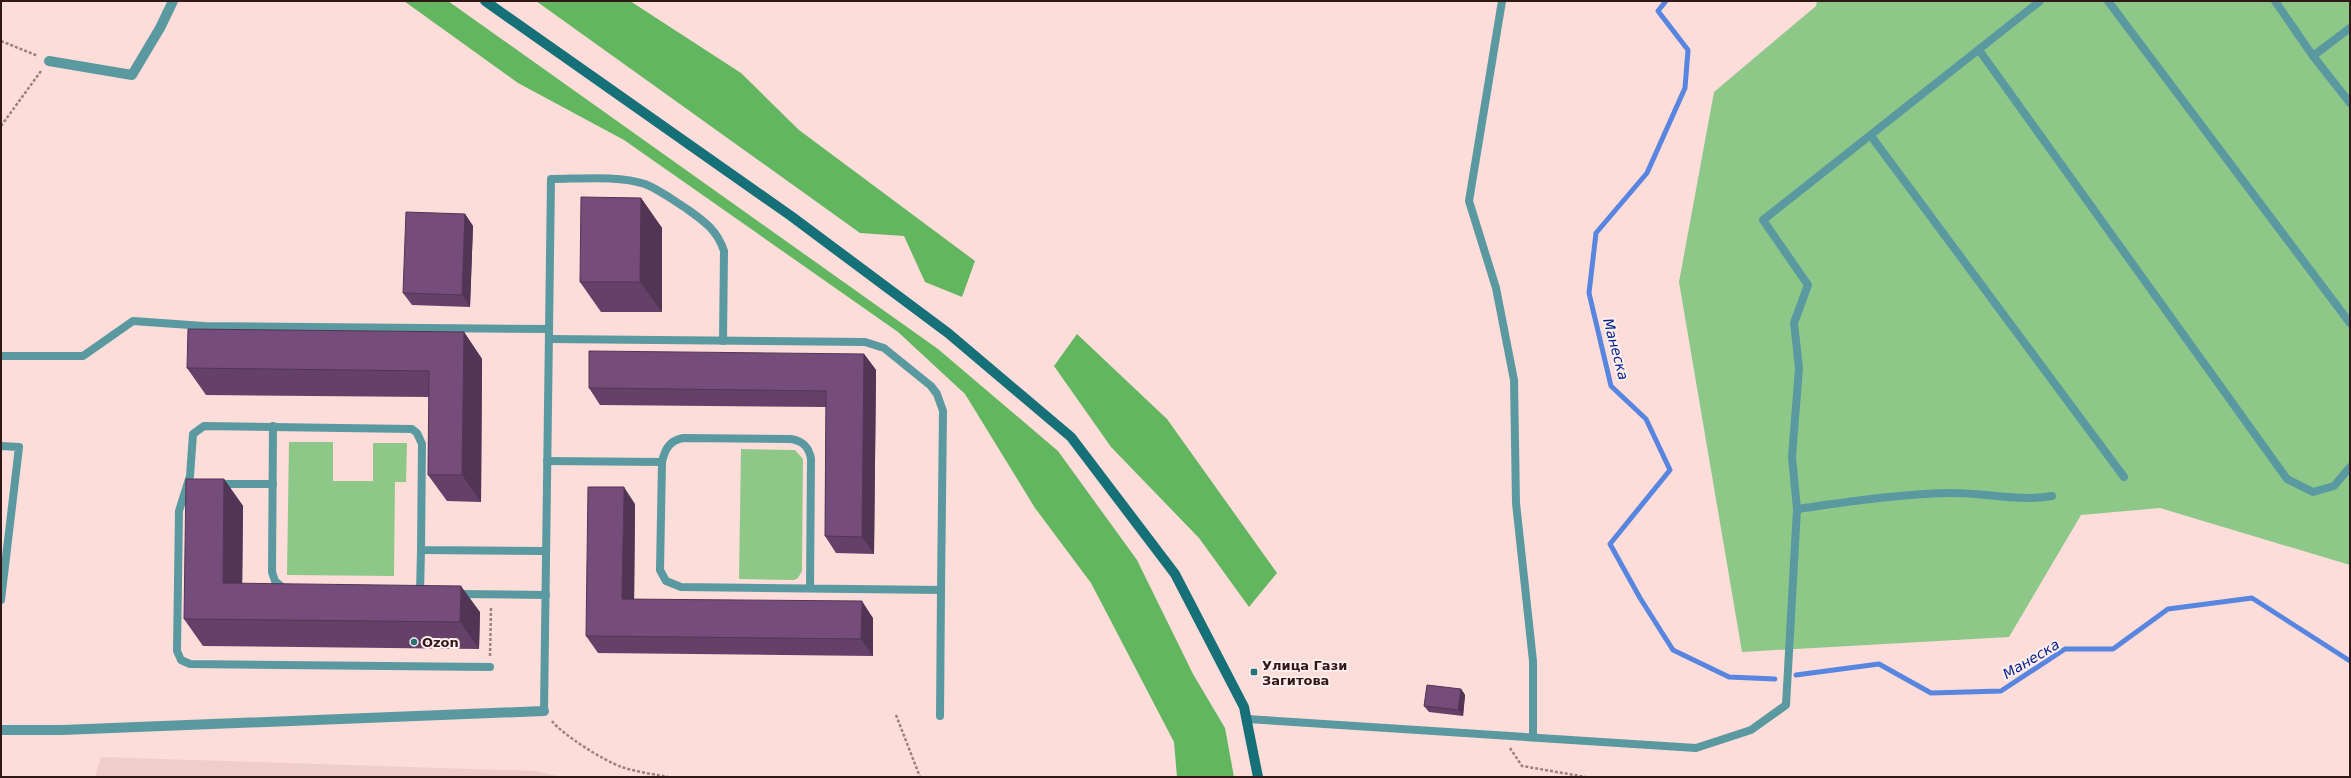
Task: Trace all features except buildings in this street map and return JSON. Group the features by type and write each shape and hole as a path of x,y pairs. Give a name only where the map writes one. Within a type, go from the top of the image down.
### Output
{"main road":[{"path":"485,1 797,221 948,333 1071,437 1175,574 1244,707 1258,777"}],"street":[{"path":"49,61 132,75 160,28 173,1"},
{"path":"1,730 62,730 544,711"}],"lane":[{"path":"1502,1 1469,201 1496,288 1514,380 1516,503 1533,661 1533,737"},
{"path":"1246,719 1500,734 1696,748 1751,730 1786,705 1797,509 1792,457 1799,368 1794,323 1808,285 1762,220 1871,136 2040,1"},
{"path":"2108,1 2350,323"},
{"path":"2275,1 2313,56 2350,103"},
{"path":"2313,56 2350,28"},
{"path":"1979,50 2287,480 2312,492 2334,486 2350,467"},
{"path":"1871,136 2124,477"},
{"path":"544,711 551,179 634,181 654,188 701,218 715,232 724,251 723,341"},
{"path":"1,356 83,356 133,321 204,326 549,329"},
{"path":"549,339 870,343 892,353 931,386 939,398 943,411 940,716"},
{"path":"420,593 422,444 418,433 405,428 273,426 204,426 196,430 191,439 191,484 179,511 177,651 181,660 186,663 490,667"},
{"path":"273,426 272,572 279,586 291,592"},
{"path":"810,588 812,459 806,445 797,440 791,439 683,438 670,443 665,450 662,462 660,570 666,581 681,587 941,590"},
{"path":"1,446 19,447 1,600"},
{"path":"547,461 662,462"},
{"path":"211,484 273,484"},
{"path":"1797,509 1866,499 1950,492 2033,499 2052,496"},
{"path":"421,550 546,551"},
{"path":"444,594 546,595"}],"path":[{"path":"1,41 49,61 1,126"},
{"path":"490,667 491,594"},
{"path":"544,711 558,728 584,746 621,767 668,777"},
{"path":"896,715 920,777"},
{"path":"1500,734 1522,766 1586,777"}],"shaded area":[{"path":"101,757 536,771 561,777 95,777"}],"green space":[{"path":"404,1 448,1 938,349 1058,451 1137,560 1193,674 1225,728 1234,777 1177,777 1174,742 1091,583 1035,508 965,394 898,332 624,140 518,83"},
{"path":"536,1 630,1 741,73 799,130 975,261 962,297 925,282 904,236 860,233"},
{"path":"1817,1 2350,1 2350,565 2160,508 2081,515 2009,637 1742,652 1679,282 1714,92 1816,6"},
{"path":"1077,334 1167,419 1277,573 1249,607 1199,538 1111,447 1054,366"},
{"path":"289,442 333,442 333,481 373,481 373,443 407,443 406,482 395,482 394,576 287,575"},
{"path":"741,449 795,450 803,459 802,571 798,578 794,580 739,579"}],"waterway":[{"name":"Манеска","path":"1666,1 1658,11 1688,50 1685,88 1647,173 1596,233 1589,293 1611,386 1646,419 1670,470 1610,544 1640,598 1673,650 1729,677 1775,679"},
{"name":"Манеска","path":"1796,675 1879,664 1931,693 2001,691 2065,649 2113,649 2168,609 2252,598 2350,661"}],"place":[{"name":"Ozon","path":"414,642"},
{"name":"Улица Гази Загитова","path":"1254,672"}]}
